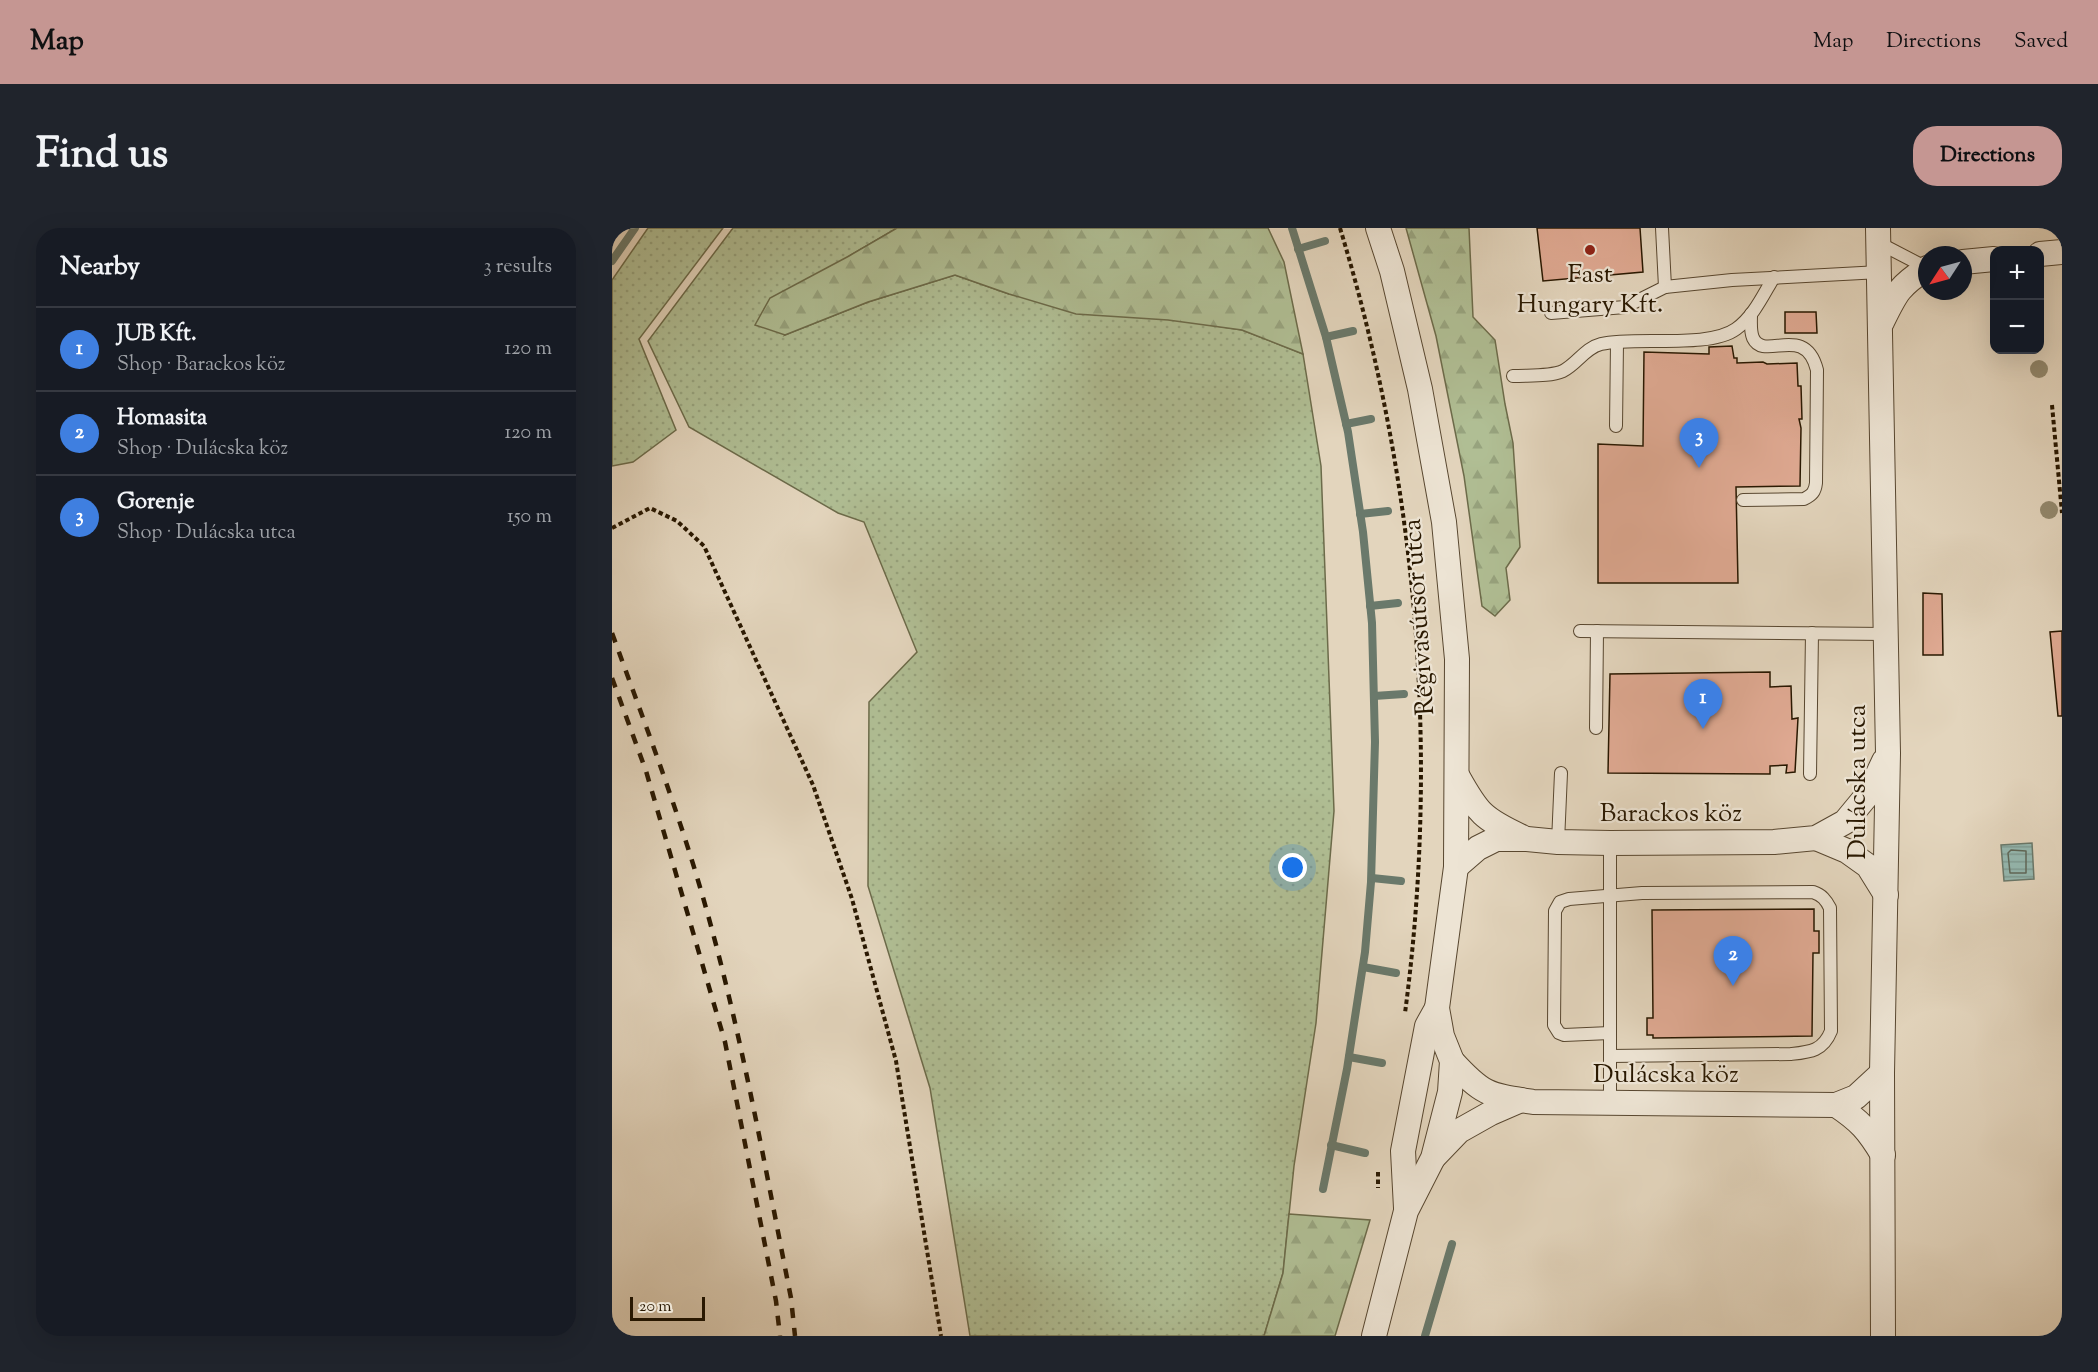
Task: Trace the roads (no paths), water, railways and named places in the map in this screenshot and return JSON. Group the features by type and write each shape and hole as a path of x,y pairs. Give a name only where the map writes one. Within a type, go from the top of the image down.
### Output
{"street":[{"name":"Régivasútsor utca","path":"1374,1336 1406,1211 1433,1158 1450,1092 1452,1061 1442,1036 1437,1008 1456,867 1457,659 1444,522 1420,388 1392,271 1378,228"},
{"name":"Dulácska utca","path":"1879,235 1888,753 1882,1073 1883,1336"},
{"path":"2044,254 2062,252"},
{"path":"1972,261 1990,259"},
{"path":"1881,324 1893,298 1905,282 1918,274"},
{"name":"Barackos köz","path":"1456,867 1478,848 1496,839 1610,843 1774,842 1816,838 1845,822 1869,793 1888,753"},
{"name":"Barackos köz","path":"1456,775 1475,807 1493,824 1527,839"},
{"name":"Barackos köz","path":"1816,838 1847,851 1868,866 1886,895"},
{"name":"Régivasútsor utca","path":"1406,1211 1403,1151 1427,1026 1437,1008"},
{"name":"Dulácska köz","path":"1452,1061 1474,1084 1489,1094 1505,1099 1610,1104 1836,1105 1856,1097 1882,1073"},
{"path":"1433,1158 1459,1131 1521,1100"},
{"path":"1836,1105 1857,1119 1883,1155"}],"lane":[{"path":"1662,228 1665,287"},
{"path":"1879,235 1918,262"},
{"path":"1551,313 1625,307 1665,287 1774,277 1880,272"},
{"path":"1513,376 1553,374 1565,370 1599,344 1708,339 1724,335 1737,328 1751,314 1774,277"},
{"path":"1743,500 1804,499 1815,490 1816,483 1817,370 1814,359 1810,352 1802,347 1762,346 1755,341 1752,335 1751,314"},
{"path":"1616,426 1617,343"},
{"path":"1580,631 1887,634"},
{"path":"1596,728 1597,631"},
{"path":"1810,774 1812,633"},
{"path":"1558,842 1561,773"},
{"path":"1610,843 1610,1104"},
{"path":"1610,1033 1564,1035 1559,1033 1553,1020 1556,907 1560,902 1569,899 1642,893 1813,892 1820,894 1830,908 1831,1031 1827,1040 1819,1048 1809,1052 1791,1054 1610,1056"}],"water":[{"path":"2032,843 2034,879 2004,881 2001,845"}],"waterway":[{"path":"612,261 635,228"},
{"path":"1292,228 1326,337 1348,432 1363,532 1372,623 1375,742 1371,882 1365,952 1347,1069 1323,1189"},
{"path":"1298,249 1325,241"},
{"path":"1326,337 1353,331"},
{"path":"1346,424 1371,419"},
{"path":"1360,514 1388,511"},
{"path":"1370,606 1398,603"},
{"path":"1374,696 1404,694"},
{"path":"1372,878 1401,881"},
{"path":"1363,967 1396,973"},
{"path":"1349,1057 1382,1063"},
{"path":"1331,1145 1365,1153"},
{"path":"1425,1336 1452,1244"}],"railway":[{"path":"612,633 685,839 719,956 762,1151 791,1298 795,1336"},
{"path":"612,678 646,771 725,1042 776,1301 780,1336"}],"place":[{"name":"Fast Hungary Kft.","path":"1590,250"},
{"name":"Gorenje","path":"1699,468"},
{"name":"JUB Kft.","path":"1703,729"},
{"name":"Homasita","path":"1733,986"}]}
